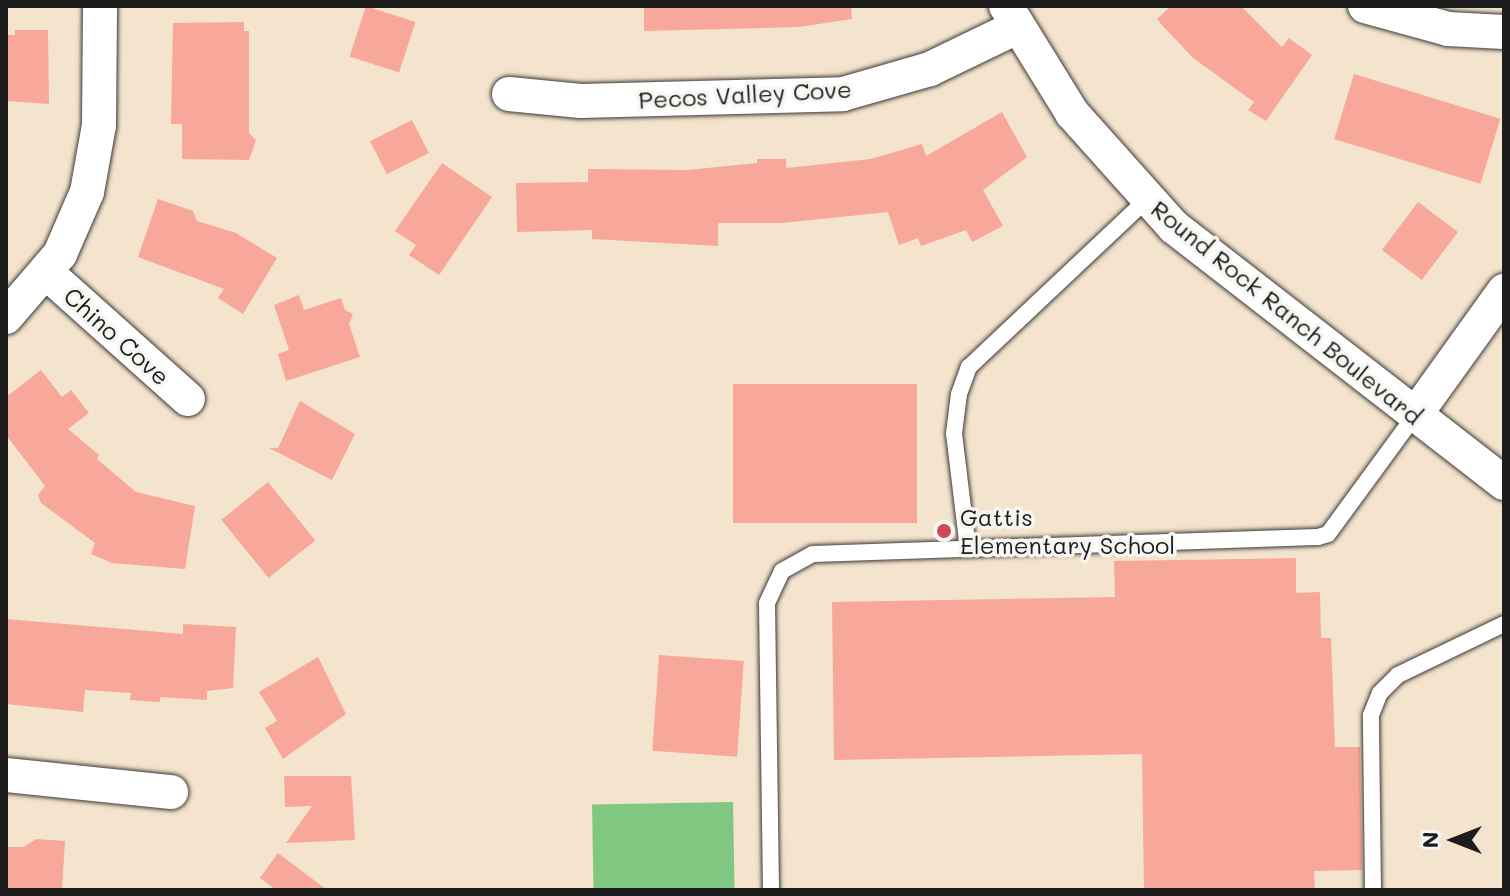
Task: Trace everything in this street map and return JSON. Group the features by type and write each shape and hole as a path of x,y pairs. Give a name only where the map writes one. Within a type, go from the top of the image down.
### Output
{"street":[{"path":"6,317 47,273 80,213 97,147 100,6"},
{"path":"1365,6 1448,29 1504,32"},
{"name":"Pecos Valley Cove","path":"509,94 581,101 843,94 930,69 1012,17"},
{"name":"Round Rock Ranch Boulevard","path":"1012,17 1072,113 1174,227 1504,483"},
{"name":"Chino Cove","path":"47,273 188,399"},
{"path":"1415,415 1504,291"},
{"path":"6,775 171,792"}],"lane":[{"path":"968,549 954,434 959,394 969,367 1147,199"},
{"path":"771,890 767,603 782,571 813,554 1318,537 1328,534 1415,415"},
{"path":"1373,890 1371,715 1380,693 1398,675 1504,624"}],"green space":[{"path":"733,802 735,890 594,890 592,804"}],"building":[{"path":"366,6 415,22 399,72 350,56"},
{"path":"644,6 851,6 852,19 799,27 644,31"},
{"path":"1171,6 1241,6 1282,47 1289,38 1312,55 1266,121 1248,110 1254,102 1193,58 1157,19"},
{"path":"244,22 244,31 249,31 249,133 256,140 249,160 182,159 182,124 171,124 173,23"},
{"path":"15,30 48,30 49,104 6,101 6,35 15,35"},
{"path":"1354,74 1500,119 1480,184 1334,139"},
{"path":"1002,112 1027,157 983,190 1003,226 972,242 966,230 921,246 918,238 899,245 888,212 782,223 718,223 718,246 592,239 592,230 517,232 516,183 588,182 588,169 687,170 757,163 757,159 786,159 786,168 871,159 922,144 926,156"},
{"path":"412,120 429,153 387,174 370,141"},
{"path":"442,163 492,197 439,275 409,255 416,245 395,231"},
{"path":"158,199 193,211 197,221 236,233 277,258 243,314 218,298 224,289 138,257"},
{"path":"1418,202 1458,232 1422,280 1382,250"},
{"path":"299,295 304,310 341,298 345,310 353,314 349,324 360,357 286,381 278,354 289,350 274,305"},
{"path":"41,370 62,397 71,390 89,413 68,429 99,455 97,459 136,492 195,506 185,569 112,563 91,554 95,543 41,503 38,495 45,486 6,435 6,397"},
{"path":"733,384 917,384 917,523 733,523"},
{"path":"300,401 355,434 332,480 269,448 278,448"},
{"path":"268,482 315,540 269,578 221,520"},
{"path":"1296,558 1296,593 1320,592 1321,638 1331,638 1335,747 1360,747 1362,870 1314,871 1315,890 1144,890 1142,754 834,760 832,602 1115,597 1114,561"},
{"path":"6,619 183,634 183,624 236,627 233,688 207,691 207,700 160,697 160,702 130,700 131,693 85,690 83,712 6,704"},
{"path":"659,655 744,661 737,757 652,751"},
{"path":"318,657 346,714 283,759 265,728 277,721 259,692"},
{"path":"284,776 351,776 355,840 286,843 312,806 285,807"},
{"path":"36,839 65,841 62,890 6,890 6,847 24,847"},
{"path":"278,853 327,890 276,890 260,878"}],"place":[{"name":"Gattis Elementary School","path":"944,531"}]}
